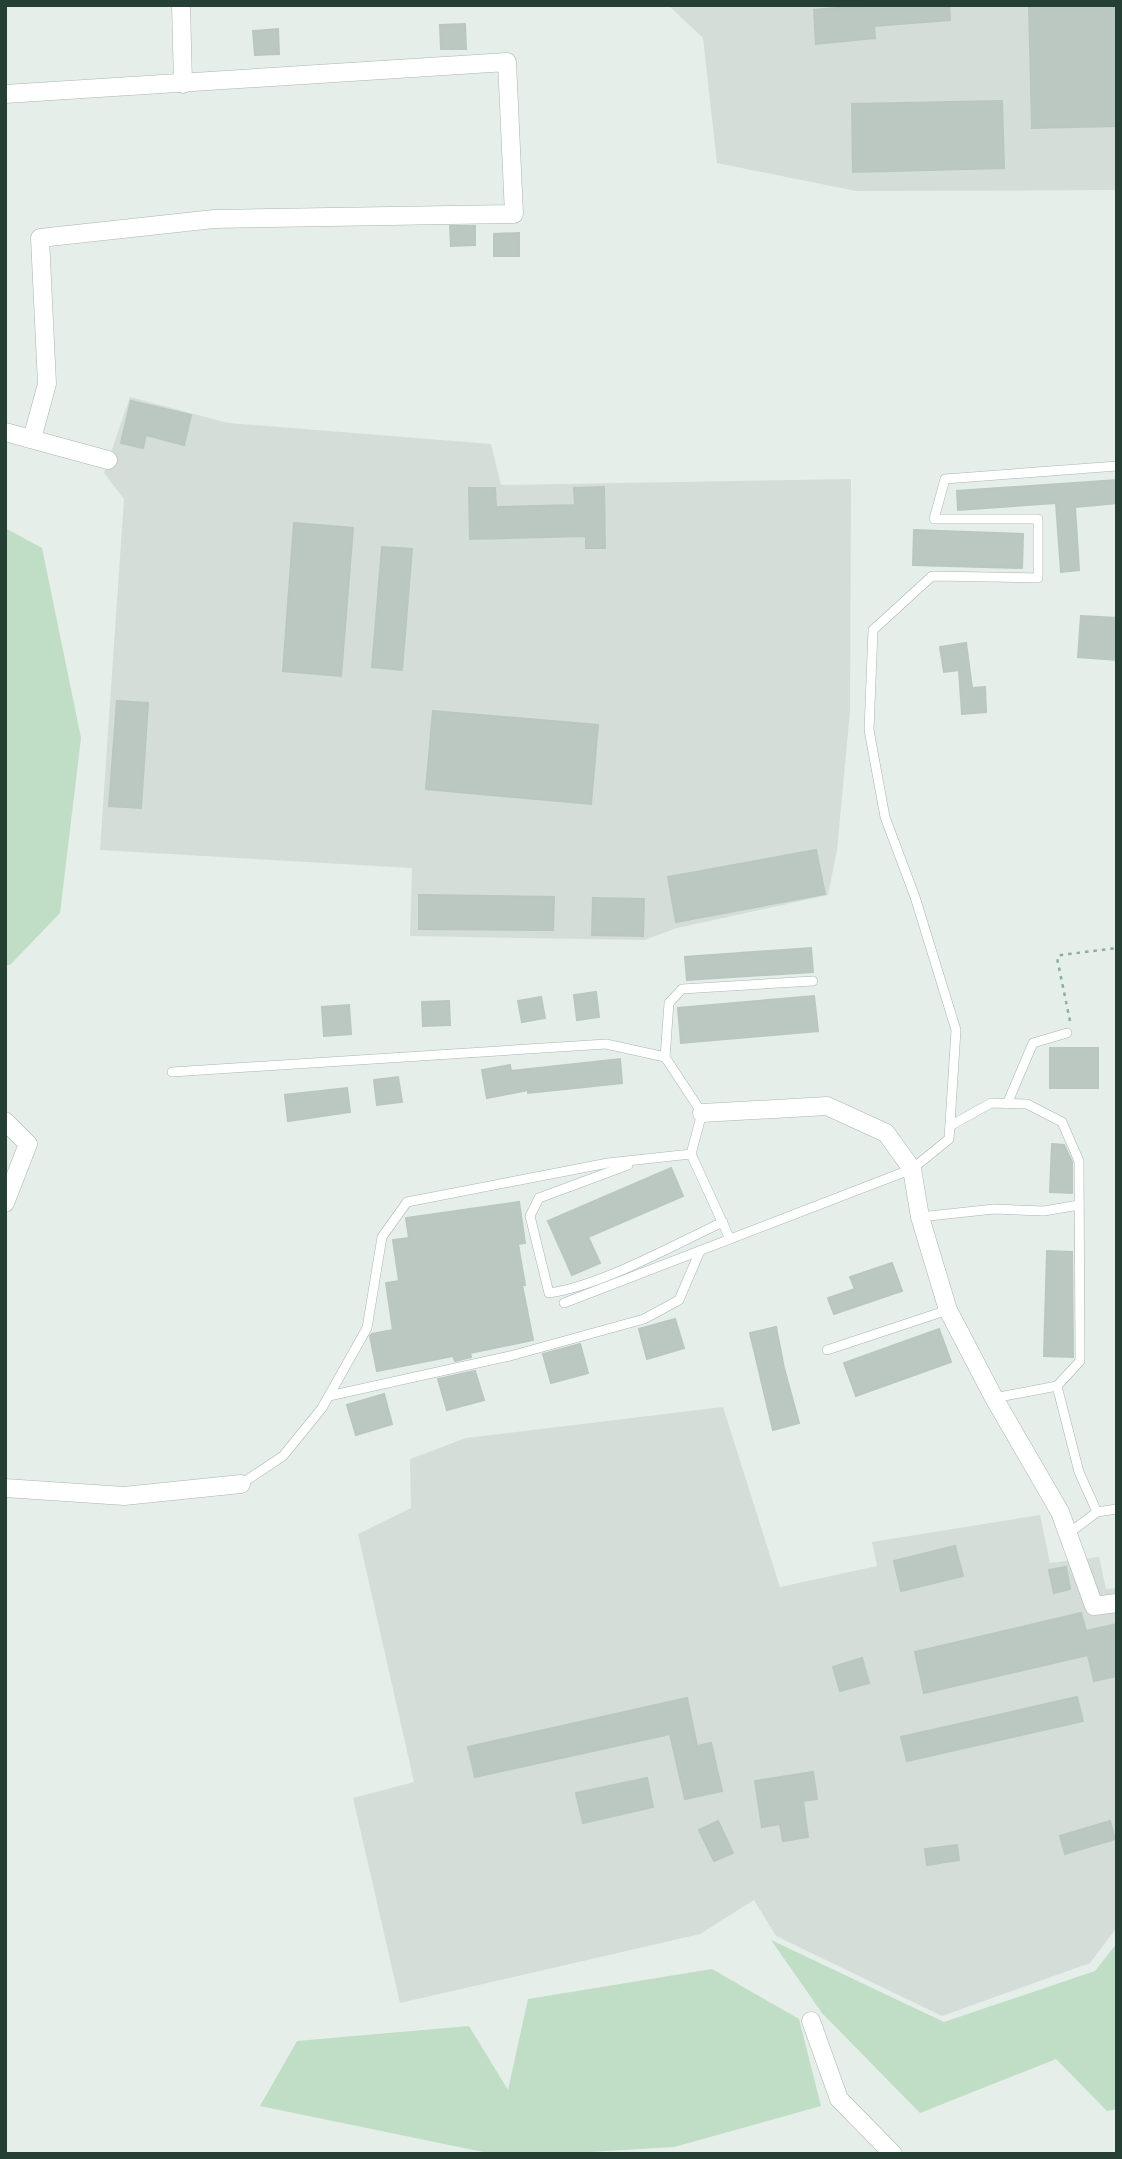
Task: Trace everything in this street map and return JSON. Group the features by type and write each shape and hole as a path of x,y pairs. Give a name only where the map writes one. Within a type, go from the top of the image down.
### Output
{"street":[{"path":"181,5 183,84"},
{"path":"5,94 507,62 514,214 214,219 40,238 47,384 32,439"},
{"path":"5,432 108,460"},
{"path":"702,1113 827,1106 886,1133 912,1169 920,1217 948,1310 994,1398 1060,1512 1094,1606 1117,1603"},
{"path":"5,1121 28,1144 5,1203"},
{"path":"5,1488 124,1496 241,1484"},
{"path":"811,2021 839,2099 892,2154"}],"lane":[{"path":"564,1303 912,1169 949,1139 956,1030 915,897 885,817 869,730 873,630 932,576 1038,578 1038,519 934,519 945,479 1117,466"},
{"path":"730,1239 691,1154 702,1113 665,1057 669,1003 682,989 813,981"},
{"path":"1007,1104 1033,1043 1067,1033"},
{"path":"172,1072 606,1044 665,1057"},
{"path":"950,1126 991,1103 1027,1104 1062,1122 1079,1161 1080,1361 1057,1386 994,1398"},
{"path":"241,1484 283,1456 322,1408 367,1328 382,1237 407,1202 608,1163 691,1154"},
{"path":"643,1160 539,1198 530,1216 549,1293 603,1277 723,1222"},
{"path":"920,1217 994,1209 1044,1211 1079,1205"},
{"path":"329,1396 510,1356 644,1319 679,1300 700,1251"},
{"path":"827,1350 948,1310"},
{"path":"1057,1386 1079,1472 1097,1512"},
{"path":"1068,1534 1097,1512 1117,1509"}],"path":[{"path":"1067,1033 1072,1030 1057,958 1061,955 1117,948"}],"shaded area":[{"path":"668,5 1117,5 1117,190 856,191 717,163 703,38"},
{"path":"130,397 228,423 491,444 501,485 851,479 850,711 837,850 828,895 677,928 644,940 410,936 412,868 100,850 124,499 104,473"},
{"path":"723,1407 780,1587 877,1566 872,1542 1040,1515 1050,1563 1099,1557 1106,1589 1117,1588 1117,1927 1090,1963 942,2016 776,1936 754,1900 700,1934 400,2003 353,1798 414,1782 358,1534 411,1508 410,1459 466,1438"}],"green space":[{"path":"5,528 42,548 81,738 60,913 10,965 5,965"},
{"path":"771,1940 944,2022 1095,1971 1117,1943 1117,2109 1107,2111 1056,2059 920,2113 822,2013"},
{"path":"712,1969 799,2019 821,2106 674,2147 555,2154 493,2154 260,2106 297,2041 469,2026 508,2090 528,1999"}],"building":[{"path":"871,5 949,5 950,20 874,26 875,38 816,44 814,10"},
{"path":"1029,5 1117,5 1117,126 1032,128"},
{"path":"465,24 466,49 441,49 440,25"},
{"path":"278,29 279,54 255,55 253,31"},
{"path":"1002,101 1004,168 853,172 852,104"},
{"path":"450,226 475,226 475,245 451,246"},
{"path":"519,233 519,256 494,256 494,234"},
{"path":"131,401 191,415 184,445 146,435 143,448 121,443"},
{"path":"1117,480 1117,503 1075,507 1079,570 1061,572 1056,503 958,510 957,491"},
{"path":"604,487 605,548 586,548 586,536 470,539 469,488 495,488 496,507 575,505 574,488"},
{"path":"294,523 353,528 341,676 283,671"},
{"path":"914,530 1023,534 1022,568 913,565"},
{"path":"382,547 412,549 402,670 372,667"},
{"path":"1081,616 1117,618 1117,660 1078,657"},
{"path":"966,643 972,688 985,687 986,712 962,714 959,670 944,672 940,647"},
{"path":"117,701 148,703 141,808 109,806"},
{"path":"433,711 598,725 591,804 426,789"},
{"path":"816,850 825,894 676,922 668,877"},
{"path":"419,895 554,897 553,930 419,929"},
{"path":"593,898 644,899 643,936 592,935"},
{"path":"811,948 813,972 687,980 685,957"},
{"path":"596,992 599,1017 577,1020 574,995"},
{"path":"814,996 818,1031 681,1043 678,1008"},
{"path":"541,997 545,1018 522,1022 518,1001"},
{"path":"449,1001 450,1025 423,1026 422,1002"},
{"path":"349,1005 351,1034 324,1036 322,1007"},
{"path":"1050,1048 1098,1048 1098,1088 1050,1088"},
{"path":"620,1059 622,1083 528,1093 528,1090 487,1098 482,1070 510,1065 511,1071"},
{"path":"398,1077 402,1102 377,1105 374,1080"},
{"path":"347,1088 350,1112 288,1121 285,1095"},
{"path":"1052,1144 1064,1145 1072,1162 1072,1193 1050,1192"},
{"path":"671,1168 683,1196 588,1237 600,1263 572,1275 548,1221"},
{"path":"519,1202 525,1243 518,1244 525,1285 522,1285 533,1340 470,1353 471,1357 455,1361 453,1356 377,1371 370,1336 393,1330 386,1283 399,1281 393,1240 409,1238 406,1218"},
{"path":"1047,1251 1072,1252 1073,1357 1044,1356"},
{"path":"892,1263 902,1291 834,1314 828,1298 855,1289 850,1277"},
{"path":"675,1319 684,1348 647,1359 639,1329"},
{"path":"776,1327 799,1423 773,1430 750,1333"},
{"path":"939,1329 951,1362 856,1396 844,1363"},
{"path":"580,1344 588,1373 551,1383 543,1354"},
{"path":"475,1371 484,1400 447,1410 438,1379"},
{"path":"384,1394 392,1424 356,1435 347,1405"},
{"path":"955,1546 963,1576 901,1591 894,1561"},
{"path":"1066,1567 1070,1589 1054,1593 1049,1570"},
{"path":"1081,1613 1086,1631 1117,1624 1117,1676 1094,1681 1088,1655 924,1693 915,1652"},
{"path":"862,1658 869,1683 840,1691 833,1667"},
{"path":"1077,1697 1083,1721 907,1761 901,1737"},
{"path":"687,1698 697,1746 711,1743 722,1791 685,1799 670,1734 475,1777 468,1747"},
{"path":"813,1772 817,1799 803,1801 808,1837 783,1841 780,1824 762,1827 755,1781"},
{"path":"647,1778 653,1807 583,1823 576,1793"},
{"path":"718,1821 733,1853 714,1861 699,1830"},
{"path":"1110,1821 1115,1839 1065,1854 1060,1836"},
{"path":"957,1845 959,1860 927,1865 925,1849"}]}
